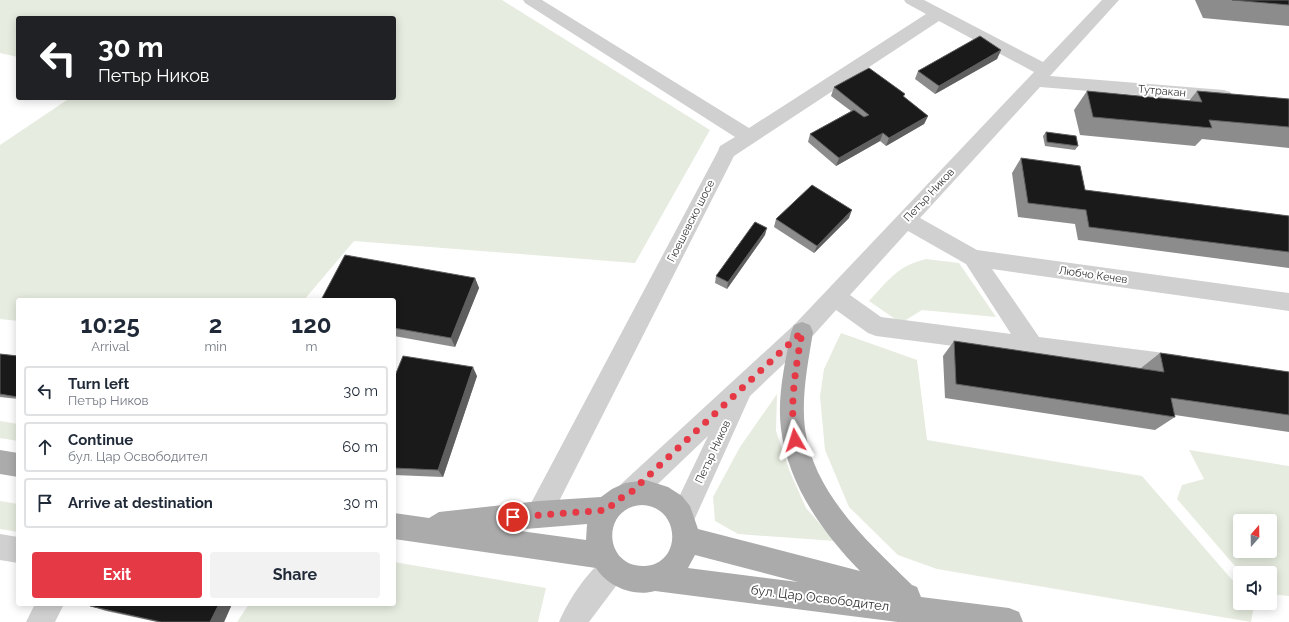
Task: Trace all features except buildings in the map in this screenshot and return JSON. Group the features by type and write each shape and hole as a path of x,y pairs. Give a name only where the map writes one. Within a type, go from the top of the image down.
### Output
{"main road":[{"path":"802,332 795,371 793,399 793,428 800,462 815,494 838,526 902,595"},
{"path":"0,462 16,465"},
{"path":"608,562 600,544 599,532 607,510 617,500 629,494 641,492 654,494 665,499 675,507 684,529 683,552 668,572 657,578"},
{"name":"бул. Цар Освободител","path":"400,527 539,514 607,510"},
{"name":"бул. Цар Освободител","path":"400,527 608,562 623,577 635,580 657,578 996,620"},
{"name":"бул. Цар Освободител","path":"684,529 902,595 996,620"}],"street":[{"path":"530,0 749,137"},
{"path":"912,0 938,14 1040,76"},
{"name":"Петър Ников","path":"629,494 802,332 1111,0"},
{"name":"Гюешевско шосе","path":"539,514 727,152 938,14"},
{"name":"Тутракан","path":"1040,76 1242,98"},
{"name":"Любчо Кечев","path":"906,220 973,258 1289,302"},
{"path":"973,258 1033,347"},
{"path":"835,297 876,326 1204,368"},
{"name":"Петър Ников","path":"684,529 744,387"},
{"path":"573,622 608,562"},
{"path":"40,622 49,606"}],"shaded area":[{"path":"0,0 502,0 710,130 635,263 354,241 306,298 16,298 16,321 0,319 0,145 67,100 396,100 396,16 16,16 16,57 0,53"},
{"path":"926,259 959,263 996,317 922,310 901,323 869,301 888,280 900,270"},
{"path":"841,333 917,360 927,440 1142,476 1233,581 1233,610 1253,610 1251,622 937,569 898,555 849,507 825,450 820,396 824,369"},
{"path":"777,394 776,431 790,472 806,508 835,541 738,534 715,521 713,497 740,447"},
{"path":"0,421 16,424 16,441 0,438"},
{"path":"1189,450 1289,466 1289,596 1277,595 1277,566 1235,566 1177,499 1182,485 1204,479"},
{"path":"0,501 16,504 16,532 0,529"},
{"path":"396,562 546,588 538,622 237,622 248,606 396,606"}],"route":[{"path":"513,517 607,510 617,500 629,494 802,332 795,371 793,399 793,428 795,440"}]}
